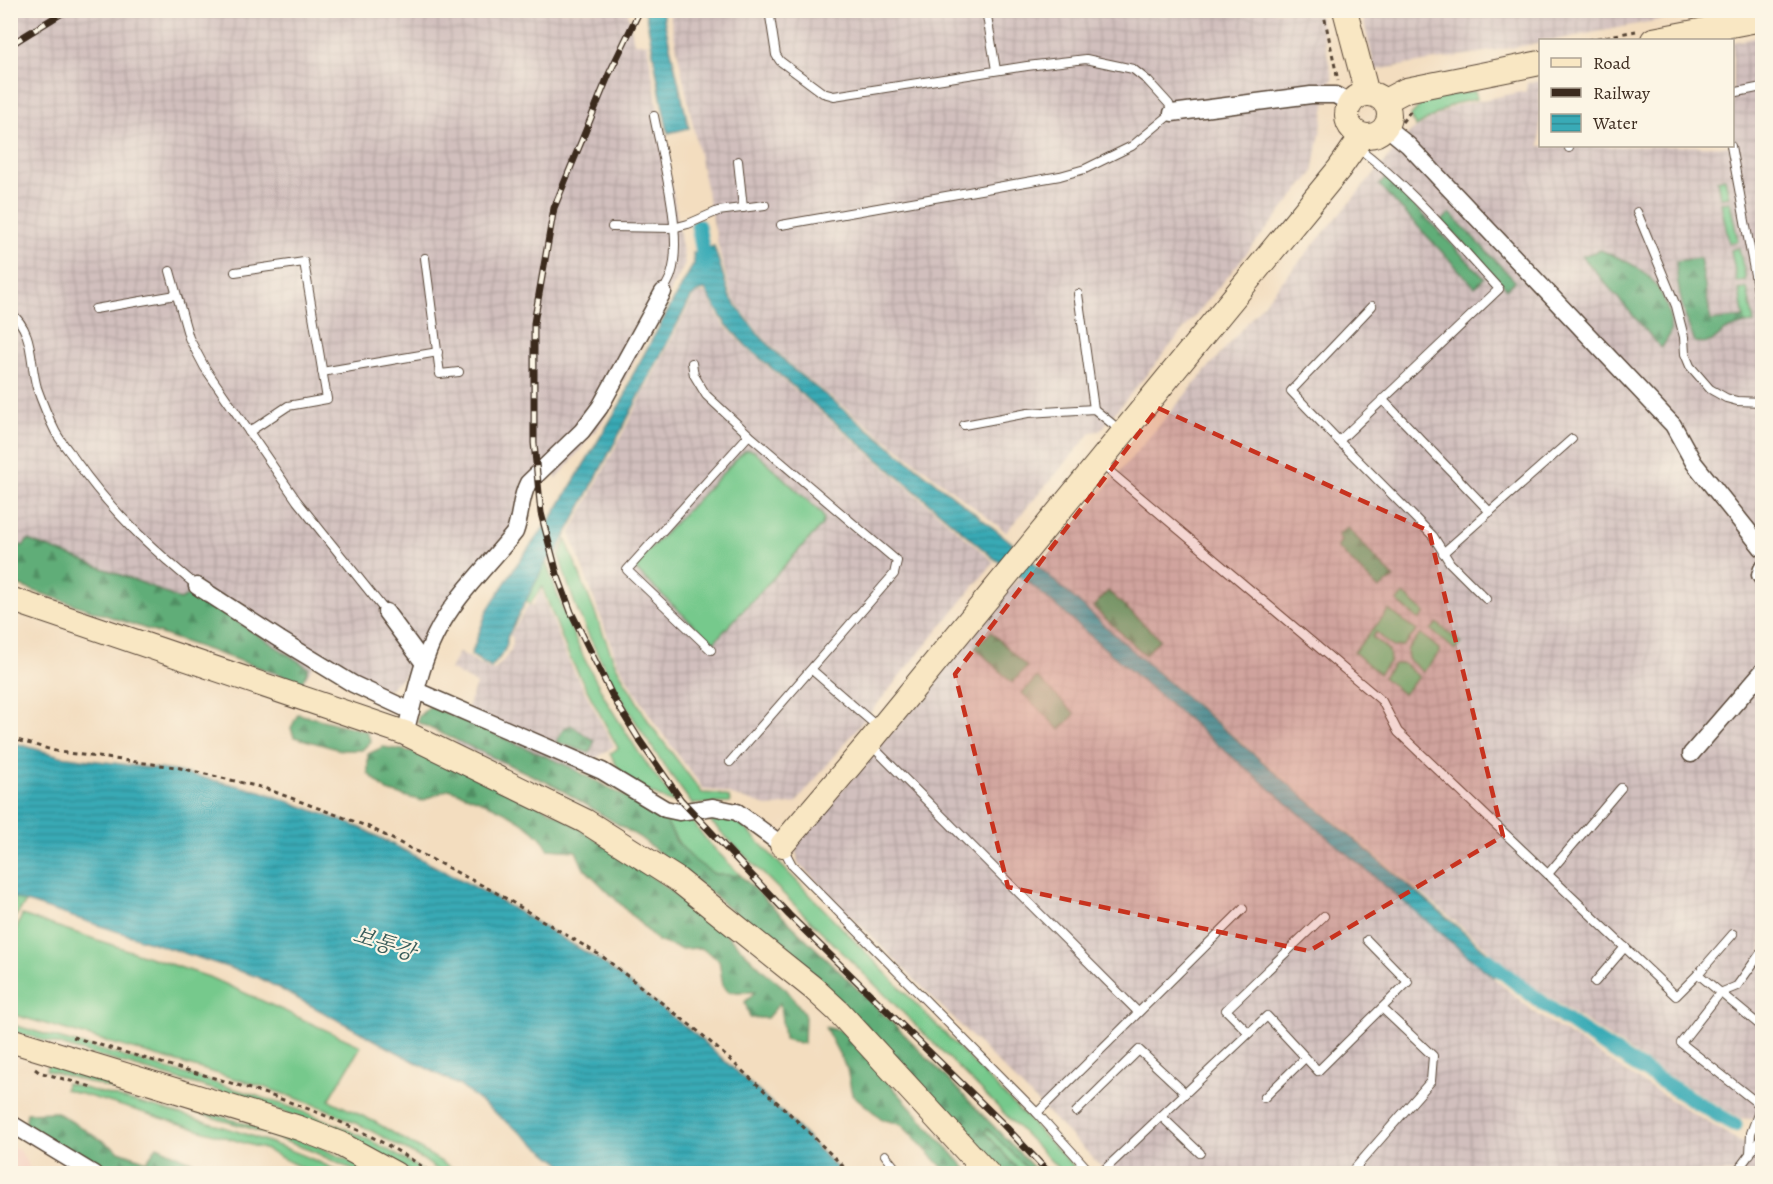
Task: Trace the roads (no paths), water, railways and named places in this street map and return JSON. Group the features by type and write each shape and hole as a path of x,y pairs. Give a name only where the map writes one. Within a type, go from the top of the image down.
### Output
{"street":[{"path":"1341,11 1359,98"},
{"path":"1658,39 1762,19"},
{"path":"1172,113 1311,94 1359,98 1539,63"},
{"path":"1359,98 1390,114 1390,130 1416,153 1673,425 1694,463 1762,548"},
{"path":"1359,98 1347,110 1348,123 1359,141"},
{"path":"417,691 602,771 665,809 680,812 713,807 737,812 782,845 1124,433 1339,169 1359,141 1390,130"},
{"path":"408,722 423,662 436,633 462,595 515,532 523,492 528,483 582,431 600,407 663,292"},
{"path":"1762,569 1760,575 1762,578"},
{"path":"197,586 408,722 585,821 678,880 813,988 838,1011 988,1173"},
{"path":"10,599 408,722"},
{"path":"386,612 423,662"},
{"path":"1691,754 1762,672"},
{"path":"10,1040 299,1128 340,1144 395,1173"},
{"path":"10,1123 94,1173"}],"lane":[{"path":"769,10 776,55 780,61 823,93 834,96 996,70 1086,59 1132,69 1148,81 1169,104 1172,113 1132,146 1085,169 782,225"},
{"path":"986,10 996,70"},
{"path":"1734,93 1762,87"},
{"path":"654,116 673,212 674,258 671,275 663,292"},
{"path":"1339,441 1498,289 1411,192 1359,141"},
{"path":"1731,147 1762,313"},
{"path":"738,161 743,208"},
{"path":"612,227 673,228 688,224 718,210 765,205"},
{"path":"1637,212 1676,306 1684,337 1685,354 1690,366 1710,389 1726,398 1762,402"},
{"path":"425,258 440,374 459,372"},
{"path":"235,272 304,262 327,399 288,406 249,432"},
{"path":"170,271 189,339 205,369 297,501 386,612"},
{"path":"1078,294 1094,409"},
{"path":"95,309 176,295"},
{"path":"1372,306 1291,391 1433,536 1450,563 1486,599"},
{"path":"10,312 23,325 30,344 37,386 56,433 96,490 120,517 149,547 197,586"},
{"path":"322,372 438,352"},
{"path":"692,363 693,375 706,395 749,435 897,561 894,574 730,762"},
{"path":"1382,399 1490,512"},
{"path":"964,425 1028,414 1094,409 1124,433"},
{"path":"711,650 627,570 749,435"},
{"path":"1443,553 1572,439"},
{"path":"1099,462 1382,701 1398,732 1676,996 1733,934"},
{"path":"812,670 1138,1012"},
{"path":"1548,874 1621,788"},
{"path":"782,845 792,865 1092,1173"},
{"path":"1036,1113 1243,909"},
{"path":"1249,1034 1226,1010 1324,916"},
{"path":"1100,1173 1267,1016 1318,1071 1408,982 1367,940"},
{"path":"1595,982 1625,947"},
{"path":"1750,1154 1751,1133 1761,1106 1681,1043 1720,993 1737,986 1762,951"},
{"path":"1698,974 1762,1027"},
{"path":"1350,1173 1431,1081 1433,1056 1382,1008"},
{"path":"1076,1113 1139,1050 1185,1093"},
{"path":"1264,1098 1305,1058"},
{"path":"1161,1116 1200,1153"},
{"path":"1735,1173 1762,1137"},
{"path":"885,1155 900,1173"}],"water":[{"path":"645,11 662,11 689,128 668,133"},
{"path":"714,246 730,297 758,334 794,370 1011,542 1158,673 1506,968 1493,977 1027,581 992,557 747,347 725,323 705,290 697,292 691,298 556,554 546,562 507,638 502,654 491,668 471,655 487,611 515,567 556,511 625,396 631,378 694,263 693,253"},
{"name":"보통강","path":"11,742 60,756 174,771 260,791 361,828 490,895 599,960 696,1035 786,1116 842,1173 573,1173 460,1086 258,977 11,897"}],"waterway":[{"path":"698,226 706,268"},
{"path":"1487,959 1576,1027 1735,1125"}],"railway":[{"path":"10,45 67,10"},
{"path":"640,10 609,74 554,208 534,323 534,443 541,513 557,574 571,612 613,697 681,800 789,915 1003,1124 1050,1174"}]}
